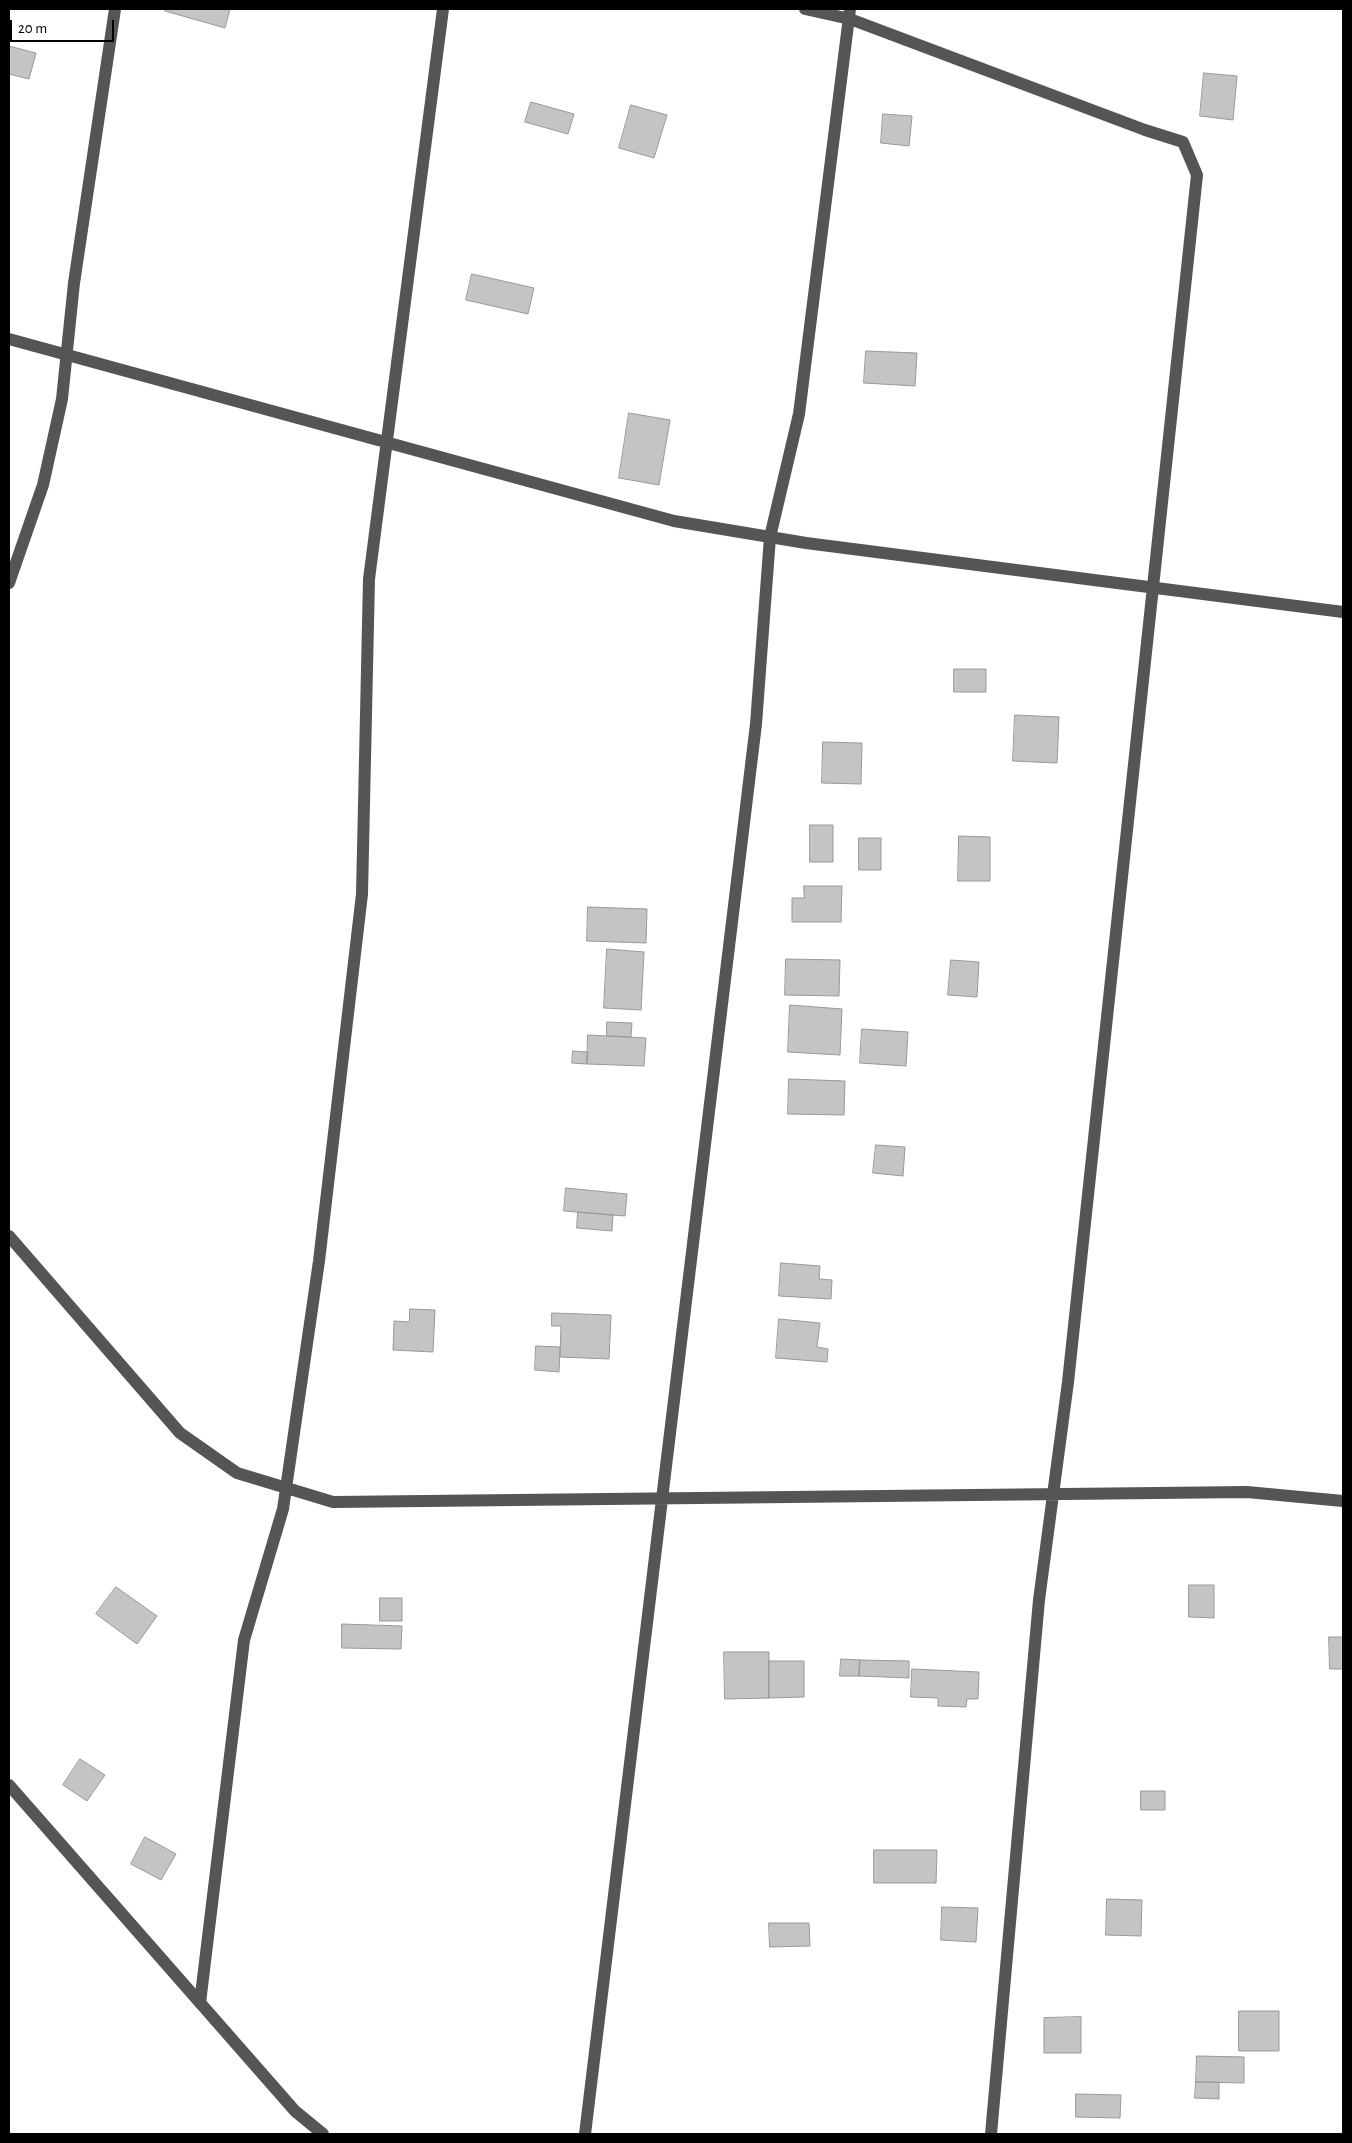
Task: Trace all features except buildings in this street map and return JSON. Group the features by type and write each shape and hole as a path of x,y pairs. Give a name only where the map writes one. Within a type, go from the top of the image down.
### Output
{"street":[{"path":"9,583 43,485 62,399 74,282 115,9"},
{"path":"200,2003 244,1640 283,1509 319,1261 362,894 369,579 444,9"},
{"path":"805,9 850,14 1144,130 1183,142 1197,175 1069,1373 1039,1600 991,2134"},
{"path":"585,2134 756,724 770,537 799,414 850,14"},
{"path":"9,340 674,521 770,537 1343,612"},
{"path":"9,1236 180,1433 237,1474 333,1502 1248,1492 1343,1501"},
{"path":"9,1786 295,2110 323,2134"}]}
